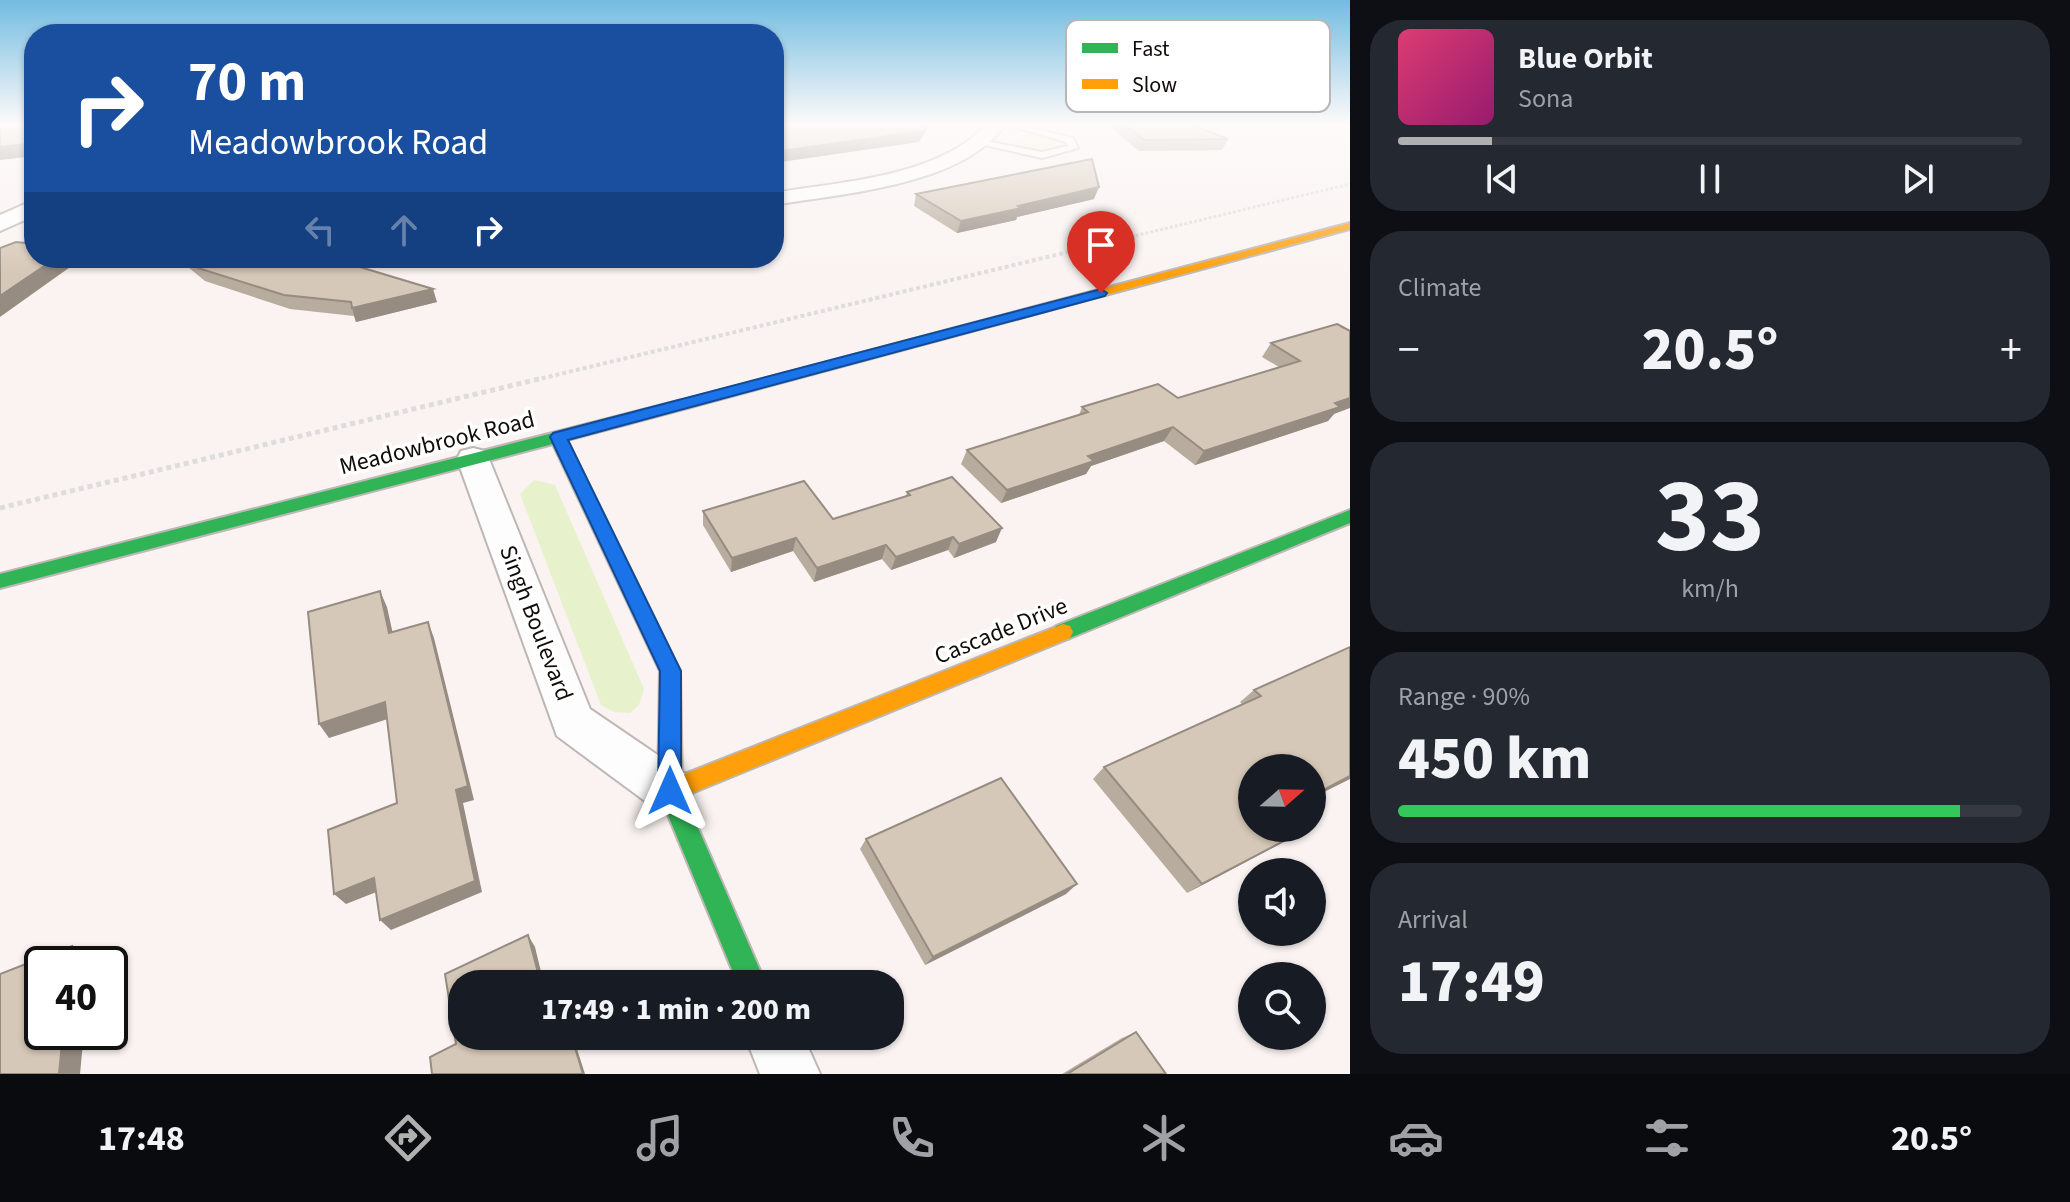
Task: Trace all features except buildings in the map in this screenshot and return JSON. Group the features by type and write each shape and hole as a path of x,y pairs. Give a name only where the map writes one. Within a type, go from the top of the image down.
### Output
{"street":[{"path":"784,197 894,175"},
{"path":"0,224 19,210"},
{"name":"Meadowbrook Road","path":"0,581 558,437 1350,226"},
{"path":"558,437 670,671 670,791 746,970"},
{"name":"Singh Boulevard","path":"473,459 573,722 670,791"},
{"name":"Cascade Drive","path":"670,791 1350,516"},
{"path":"780,1050 790,1074"}],"path":[{"path":"0,508 1350,184"}],"green space":[{"path":"534,480 555,485 644,689 639,705 630,713 614,712 601,705 520,494"}],"traffic: fast":[{"path":"0,581 682,405"},
{"path":"558,437 670,671 670,791 746,970"},
{"path":"1063,632 1350,516"}],"traffic: slow":[{"path":"682,405 1350,226"},
{"path":"670,791 1063,632"}],"route":[{"path":"670,791 670,671 558,437 1101,293"}]}
